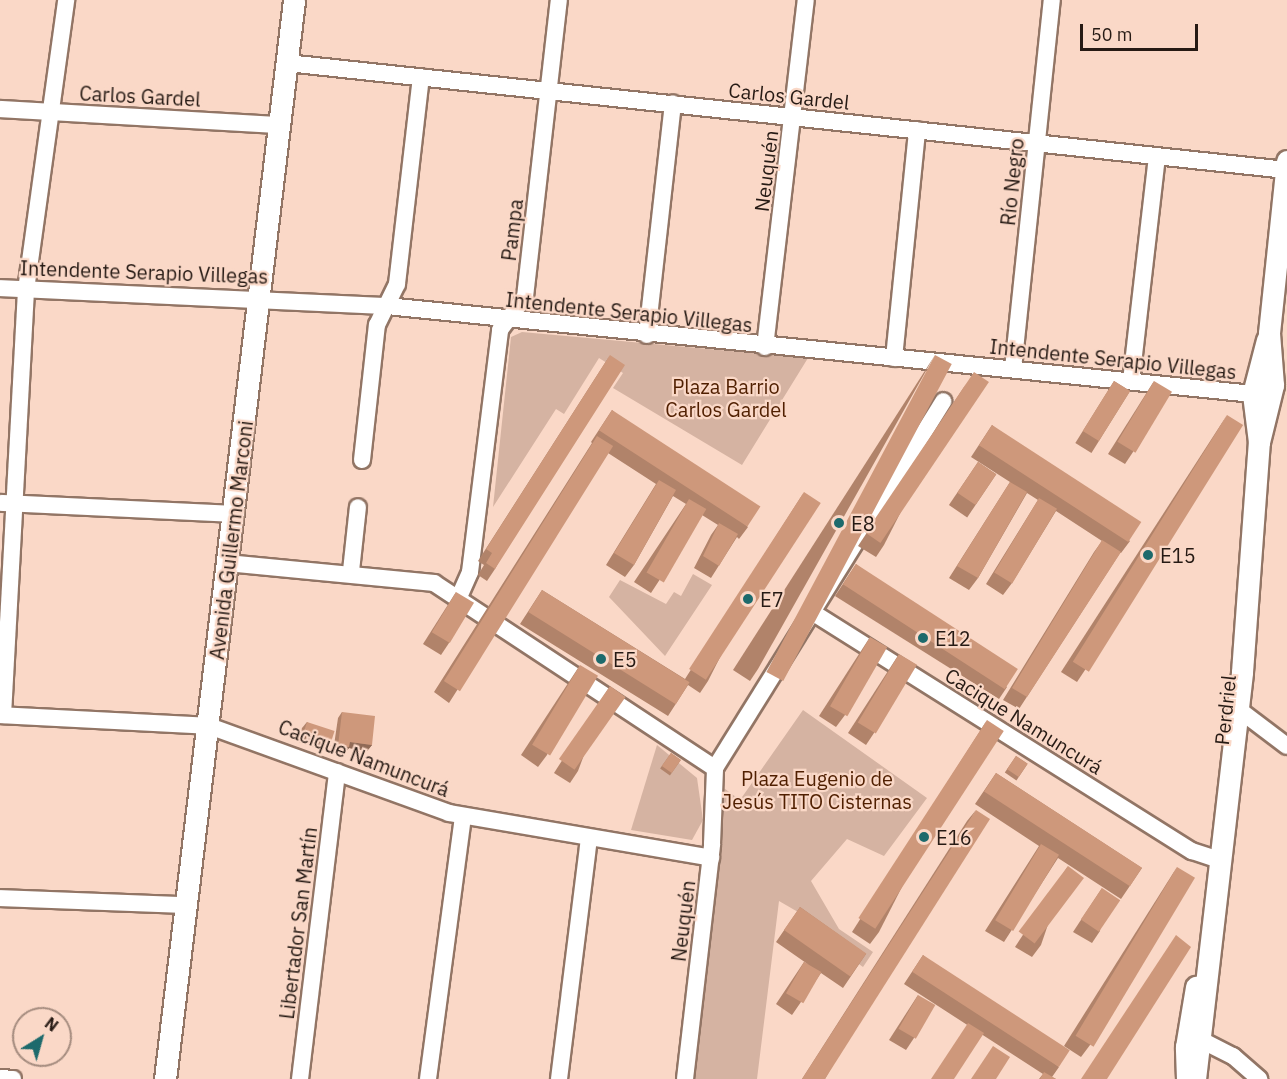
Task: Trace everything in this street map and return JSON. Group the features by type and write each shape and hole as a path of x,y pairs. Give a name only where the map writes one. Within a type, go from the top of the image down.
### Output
{"main road":[{"name":"Avenida Guillermo Marconi","path":"165,1079 184,905 261,299 278,125 294,0"},
{"path":"1196,1079 1203,1041 1224,790 1238,709 1241,632 1259,442 1253,394 1269,333 1286,166"},
{"path":"1259,442 1280,389 1269,333"},
{"name":"Perdriel","path":"1224,790 1220,757 1227,690 1241,632"},
{"path":"1187,1079 1194,993 1209,949"}],"street":[{"path":"2,715 6,503 26,290 47,111 66,0"},
{"name":"Pampa","path":"505,321 525,297 559,0"},
{"name":"Neuquén","path":"765,347 794,118 806,0"},
{"name":"Río Negro","path":"1013,369 1052,0"},
{"name":"Carlos Gardel","path":"286,63 1038,144 1286,166"},
{"path":"362,460 377,325 397,284 421,77"},
{"path":"647,335 673,103"},
{"name":"Carlos Gardel","path":"0,109 278,125"},
{"path":"894,358 917,130"},
{"path":"1131,381 1157,156"},
{"name":"Intendente Serapio Villegas","path":"0,288 387,306 505,321 1253,394"},
{"path":"459,597 470,572 505,321"},
{"path":"227,563 351,571 422,580 459,597 715,768 943,401"},
{"path":"6,503 233,514"},
{"path":"351,571 358,507"},
{"name":"Cacique Namuncurá","path":"812,612 1192,851 1218,859"},
{"path":"1238,709 1287,746"},
{"name":"Cacique Namuncurá","path":"2,715 208,726 463,816 711,858"},
{"name":"Neuquén","path":"685,1079 711,858 715,768"},
{"name":"Libertador San Martín","path":"300,1079 337,772"},
{"path":"428,1079 463,816"},
{"path":"559,1079 589,839"},
{"path":"0,898 184,905"},
{"path":"1203,1041 1233,1056 1259,1079"},
{"path":"0,1078 13,1079"}],"green space":[{"name":"Plaza Barrio Carlos Gardel","path":"522,332 808,358 742,465 613,388 623,373 599,358 564,414 556,409 493,507 511,337"},
{"path":"693,574 712,585 665,656 609,597 620,580 666,604 674,592 681,596"},
{"name":"Plaza Eugenio de Jesús TITO Cisternas","path":"803,710 927,798 884,856 847,839 811,881 839,929 873,952 863,967 830,943 817,923 779,901 757,1079 691,1079 721,786 740,800"},
{"path":"657,745 697,778 703,820 692,840 631,830"}],"building":[{"path":"610,355 625,365 495,569 486,563 492,553 486,549"},
{"path":"935,355 952,364 783,681 766,672"},
{"path":"974,372 989,382 880,543 866,533"},
{"path":"1114,381 1130,391 1099,441 1083,431"},
{"path":"1154,381 1172,392 1135,453 1117,442"},
{"path":"612,410 760,506 747,527 599,430"},
{"name":"E15","path":"1227,415 1243,425 1089,672 1073,662"},
{"path":"992,425 1141,522 1128,542 979,445"},
{"path":"597,436 613,446 460,691 444,681"},
{"path":"978,462 996,474 976,505 957,493"},
{"path":"659,480 676,490 634,565 614,553"},
{"path":"1010,482 1027,492 978,578 957,566"},
{"name":"E7","path":"804,492 821,503 706,680 689,669"},
{"path":"1039,498 1057,509 1012,583 994,573"},
{"path":"689,499 706,509 664,583 646,573"},
{"path":"719,523 738,534 719,566 703,556"},
{"path":"1102,540 1121,552 1027,697 1012,688"},
{"path":"856,564 1018,669 1005,689 843,584"},
{"path":"542,590 690,682 676,704 528,612"},
{"path":"456,592 474,603 450,643 432,632"},
{"path":"870,637 887,647 847,716 830,706"},
{"path":"899,654 917,665 876,733 858,723"},
{"path":"580,665 598,676 550,756 532,745"},
{"path":"610,686 626,697 575,770 559,759"},
{"path":"342,712 375,716 372,745 350,742 349,747 338,746"},
{"name":"E16","path":"987,720 1004,731 875,929 858,918"},
{"path":"307,722 335,731 330,744 303,735"},
{"path":"671,753 681,760 672,773 662,766"},
{"path":"1016,756 1028,764 1019,777 1007,769"},
{"path":"996,773 1142,868 1130,886 984,791"},
{"path":"976,810 990,819 825,1079 802,1079"},
{"path":"1041,844 1059,855 1013,931 995,920"},
{"path":"1068,866 1084,878 1035,944 1019,931"},
{"path":"1177,867 1195,878 1094,1047 1076,1036"},
{"path":"1102,888 1120,900 1099,932 1081,920"},
{"path":"800,907 866,953 850,976 784,930"},
{"path":"1176,935 1191,947 1107,1079 1081,1079"},
{"path":"923,955 1070,1050 1059,1067 912,972"},
{"path":"804,962 821,972 803,1003 786,993"},
{"path":"918,995 935,1005 916,1039 898,1029"},
{"path":"968,1023 984,1033 954,1079 931,1079"},
{"path":"993,1046 1010,1057 996,1079 971,1079"},
{"path":"1044,1072 1056,1079 1040,1079"}],"place":[{"name":"E8","path":"839,523"},
{"name":"E15","path":"1148,555"},
{"name":"E7","path":"748,599"},
{"name":"E12","path":"923,638"},
{"name":"E5","path":"601,659"},
{"name":"E16","path":"924,837"}]}
